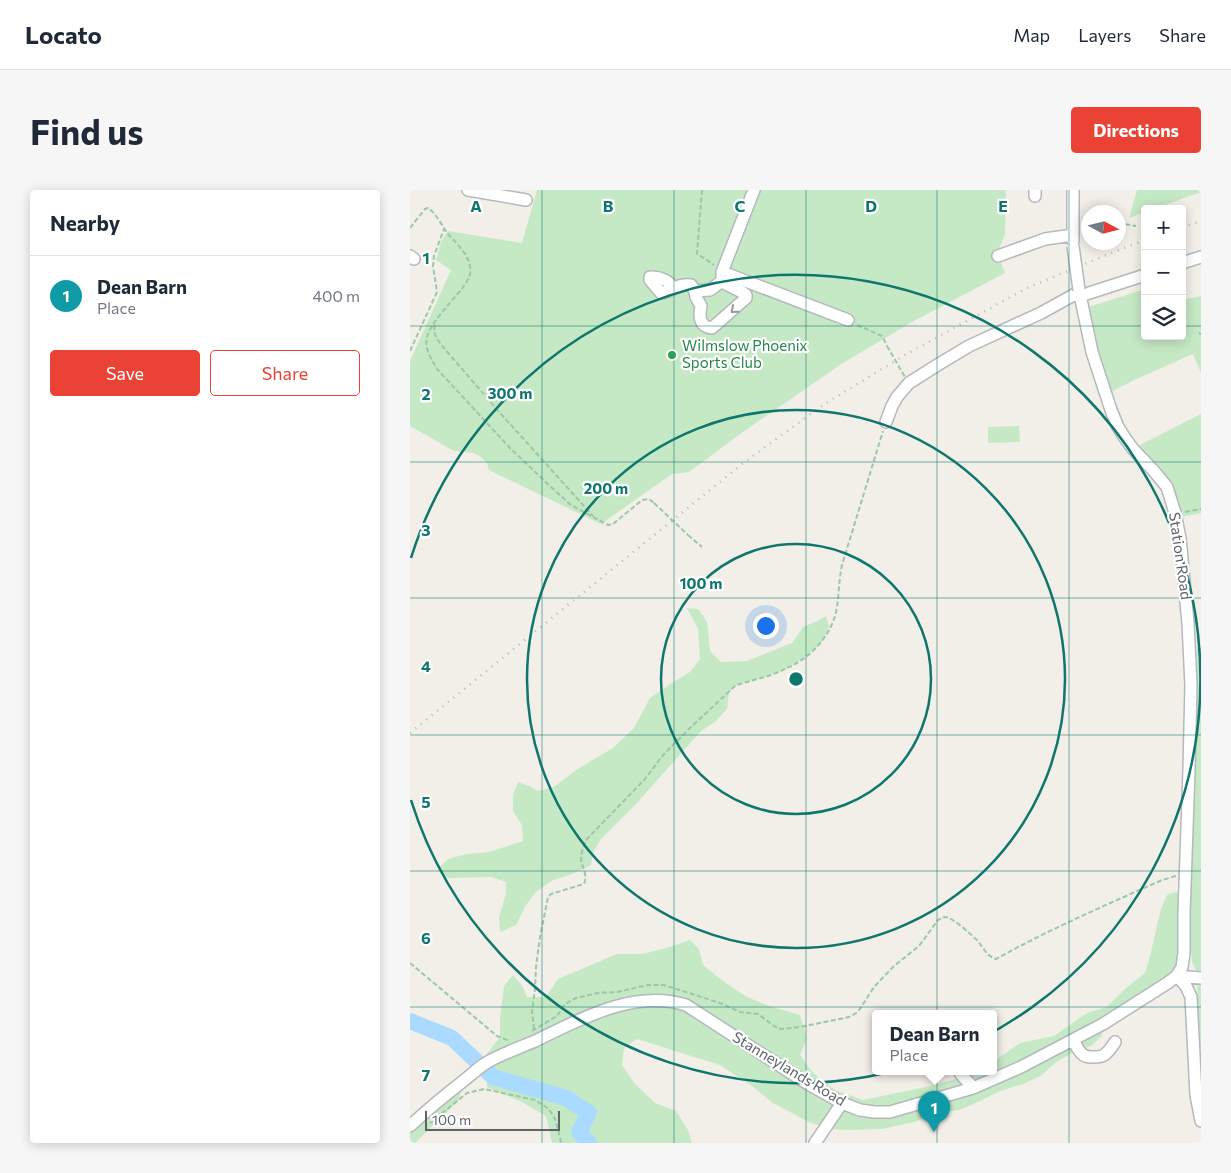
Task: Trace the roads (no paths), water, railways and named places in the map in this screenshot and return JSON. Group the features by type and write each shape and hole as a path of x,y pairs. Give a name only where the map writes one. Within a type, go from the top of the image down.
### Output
{"street":[{"path":"468,190 526,200"},
{"path":"695,290 710,290 722,276 754,190"},
{"name":"Station Road","path":"1073,190 1073,240 1079,293 1092,352 1111,410 1125,438 1167,487 1180,538 1190,648 1195,770 1185,874 1184,953 1182,967 1177,976"},
{"path":"998,256 1045,239 1073,240"},
{"path":"1186,262 1201,257"},
{"path":"673,288 689,284 695,290 696,297 701,306 699,318 707,327 712,328 746,298 746,295 742,292 724,283 722,276"},
{"path":"722,276 848,320"},
{"path":"886,422 897,397 909,383 968,346 1079,293 1141,276"},
{"path":"1177,976 1201,978"},
{"path":"1177,976 1186,986 1191,997 1196,1096 1201,1121"},
{"name":"Stanneylands Road","path":"410,1126 486,1063 573,1022 611,1007 643,1001 671,1002 686,1005 808,1084 842,1103 860,1110 890,1112 973,1088 1021,1067 1103,1024 1177,976"},
{"path":"1073,1040 1078,1049 1088,1058 1105,1054 1115,1042"},
{"path":"961,1075 973,1088"},
{"path":"815,1143 842,1103"}],"waterway":[{"path":"410,1021 452,1038 493,1077 566,1098 589,1113 579,1132 589,1143"}],"railway":[{"path":"1186,226 1201,221"},
{"path":"410,733 742,464 823,405 903,356 1027,288 1141,242"}],"place":[{"name":"Wilmslow Phoenix Sports Club","path":"672,355"},
{"name":"Dean Barn","path":"934,1132"}]}
